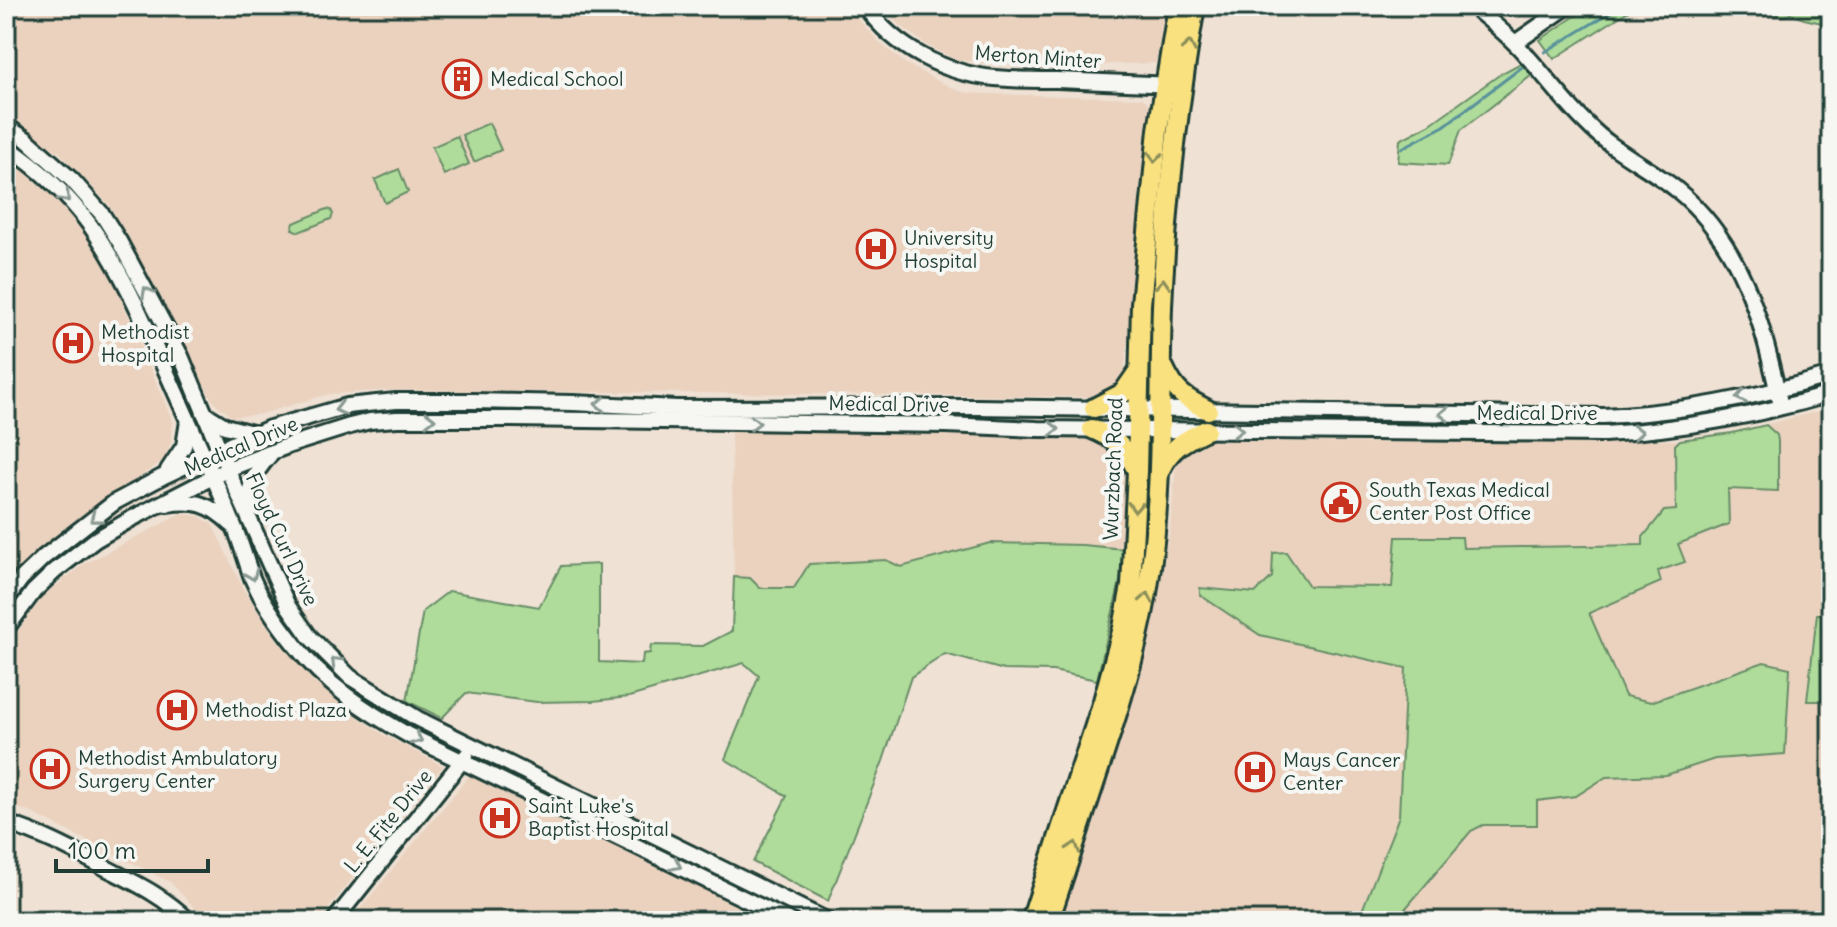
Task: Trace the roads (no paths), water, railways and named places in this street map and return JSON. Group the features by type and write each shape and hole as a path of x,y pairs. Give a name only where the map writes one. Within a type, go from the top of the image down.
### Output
{"main road":[{"name":"Wurzbach Road","path":"1049,921 1120,707 1140,636 1152,564 1159,473 1162,304 1178,6"},
{"name":"Wurzbach Road","path":"1031,921 1103,701 1131,586 1141,304 1154,164 1195,6"},
{"path":"1161,362 1180,394 1208,410"},
{"path":"1094,408 1123,393 1139,370"},
{"path":"1092,429 1123,447 1137,471"},
{"path":"1159,473 1178,444 1206,430"}],"street":[{"name":"Merton Minter","path":"865,6 894,38 923,57 957,71 993,78 1174,85"},
{"path":"1472,6 1515,43 1587,124 1619,152 1676,189 1714,229 1745,281 1756,309 1781,406"},
{"path":"1515,43 1568,6"},
{"name":"Floyd Curl Drive","path":"6,126 52,161 102,214 181,356 288,606 309,636 350,677 418,719 828,921"},
{"name":"Floyd Curl Drive","path":"6,146 42,174 89,224 138,311 235,527 254,581 296,647 337,688 372,715 408,735 790,921"},
{"name":"Medical Drive","path":"6,599 44,557 115,502 219,449 347,406 396,401 573,403 677,408 1160,408 1603,416 1694,407 1831,375"},
{"name":"Medical Drive","path":"6,629 34,591 71,557 131,519 228,469 370,421 512,419 1138,430 1604,434 1697,424 1831,394"},
{"path":"512,419 513,402"},
{"path":"204,413 225,426 257,434"},
{"path":"162,477 181,453 188,420"},
{"path":"250,519 248,495 253,477 273,452"},
{"path":"158,505 182,502 207,506 235,527"},
{"path":"350,699 362,685"},
{"name":"L. E. Fite Drive","path":"334,921 473,746"},
{"path":"6,823 46,838 148,889 189,921"}],"waterway":[{"path":"1545,52 1621,6"},
{"path":"1402,148 1444,126 1522,67"}],"place":[{"name":"Medical School","path":"462,79"},
{"name":"University Hospital","path":"876,249"},
{"name":"Methodist Hospital","path":"73,343"},
{"name":"South Texas Medical Center Post Office","path":"1341,502"},
{"name":"Methodist Plaza","path":"177,710"},
{"name":"Methodist Ambulatory Surgery Center","path":"50,769"},
{"name":"Mays Cancer Center","path":"1255,772"},
{"name":"Saint Luke's Baptist Hospital","path":"500,818"}]}
